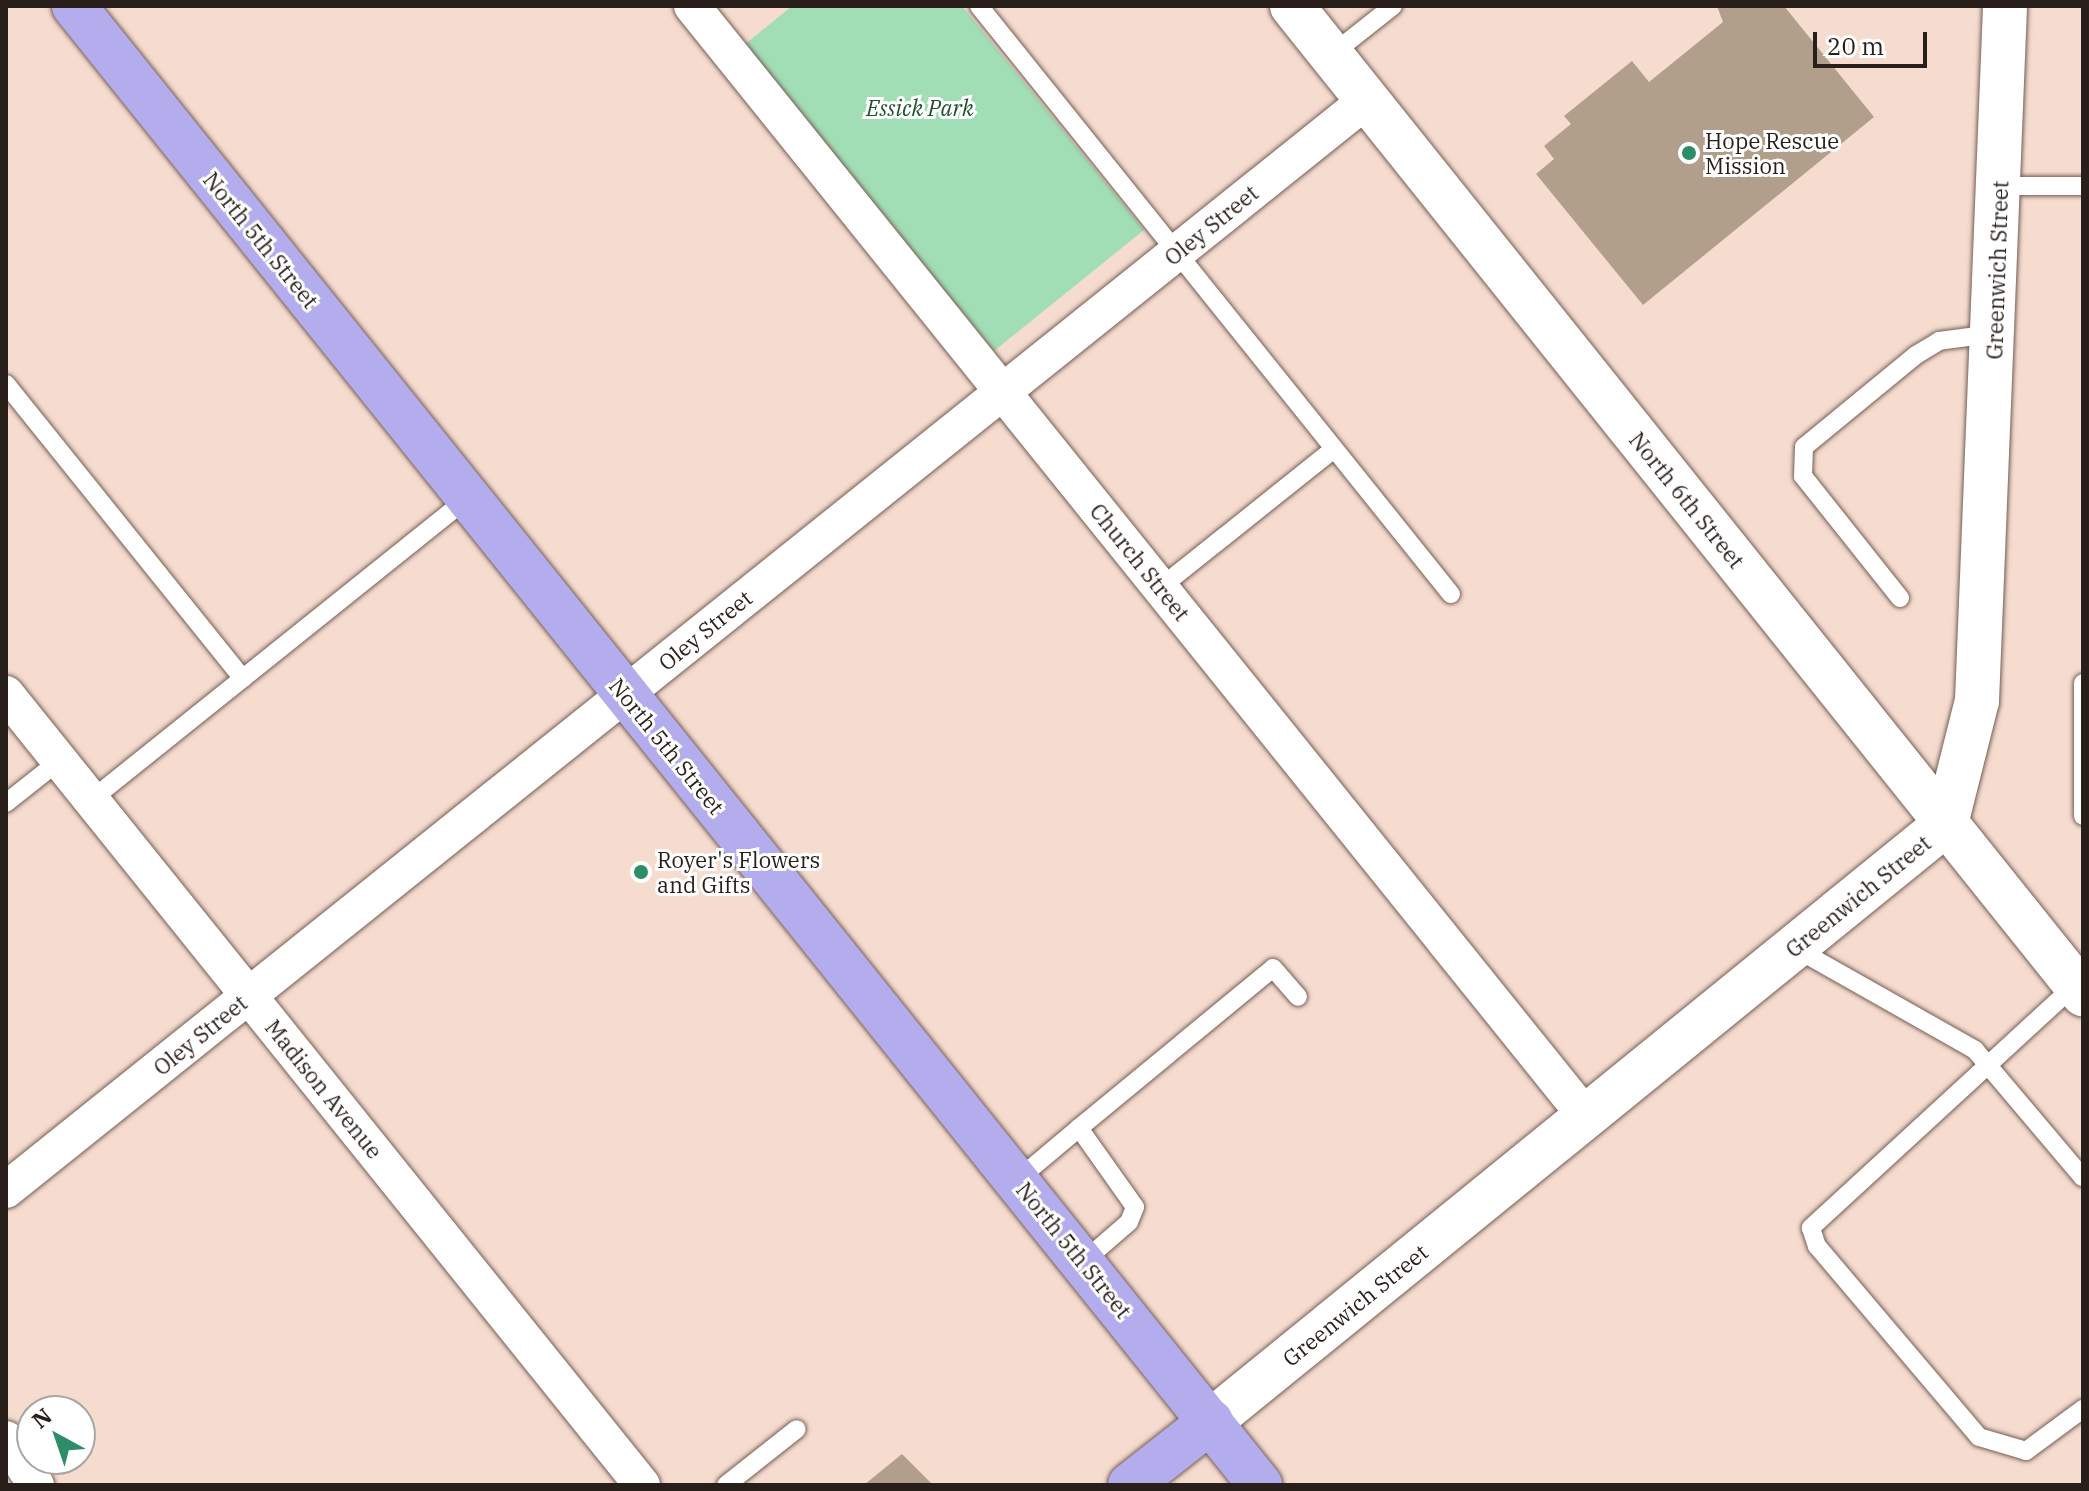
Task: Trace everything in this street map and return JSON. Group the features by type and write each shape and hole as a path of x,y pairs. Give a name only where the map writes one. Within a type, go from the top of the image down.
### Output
{"main road":[{"name":"North 5th Street","path":"74,6 1260,1485"},
{"name":"Greenwich Street","path":"1130,1485 1211,1421"}],"street":[{"name":"Church Street","path":"692,6 1587,1118"},
{"name":"North 6th Street","path":"1292,6 2079,990"},
{"name":"Greenwich Street","path":"1211,1421 1946,824 1977,701 1995,334 2005,6"},
{"name":"Oley Street","path":"6,1190 1367,100"},
{"name":"Madison Avenue","path":"6,694 642,1485"},
{"path":"6,1439 36,1485"}],"lane":[{"path":"979,6 1451,594"},
{"path":"1331,55 1393,6"},
{"path":"2000,186 2083,186"},
{"path":"1900,598 1803,476 1804,447 1939,341 1995,334"},
{"path":"6,384 243,679"},
{"path":"1161,587 1334,449"},
{"path":"91,800 468,498"},
{"path":"2083,683 2083,816"},
{"path":"6,803 59,761"},
{"path":"1795,948 1959,1038 1986,1062 2083,1178"},
{"path":"1017,1180 1273,968 1298,997"},
{"path":"2079,990 1986,1062 1811,1228 1817,1246 1979,1437 2026,1451 2083,1409"},
{"path":"1079,1128 1135,1207 1129,1222 1083,1262"},
{"path":"726,1485 797,1429"}],"green space":[{"name":"Essick Park","path":"792,6 962,6 1144,230 994,351 744,45"}],"building":[{"name":"Hope Rescue Mission","path":"1717,6 1784,6 1874,117 1643,305 1536,174 1554,159 1544,146 1571,124 1564,116 1632,61 1649,82 1723,22"},
{"path":"902,1454 933,1485 864,1485"}],"place":[{"name":"Hope Rescue Mission","path":"1689,153"},
{"name":"Royer's Flowers and Gifts","path":"641,872"}]}
